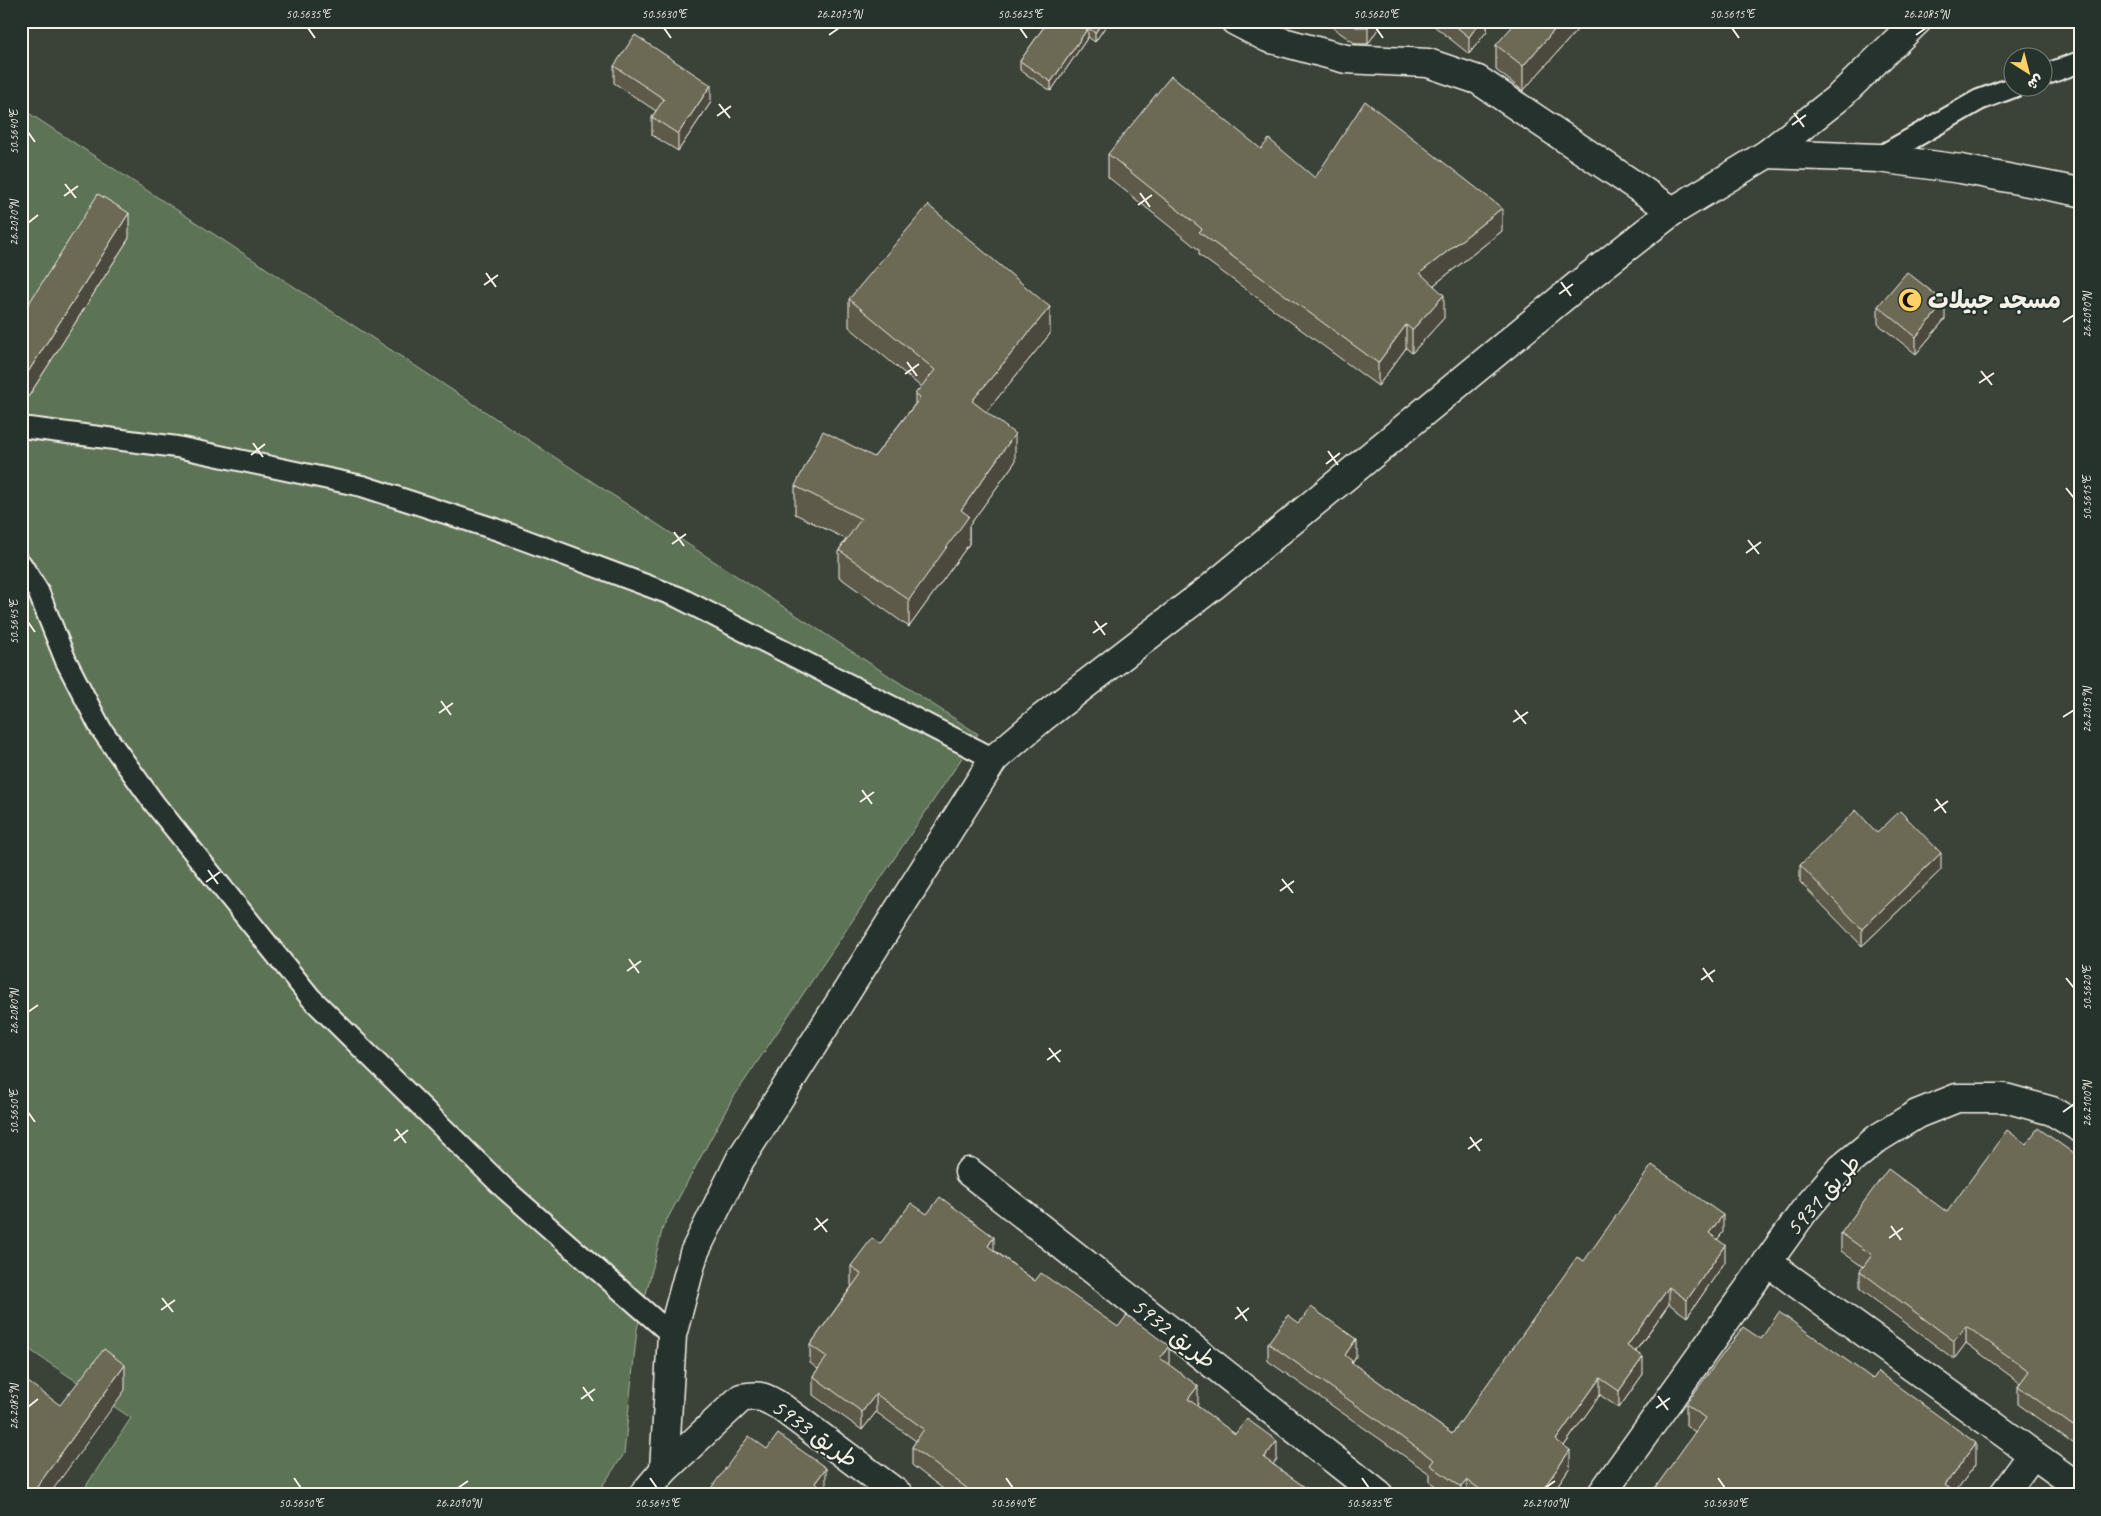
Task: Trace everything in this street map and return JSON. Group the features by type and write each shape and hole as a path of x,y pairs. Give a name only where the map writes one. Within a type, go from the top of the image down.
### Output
{"street":[{"path":"1235,21 1268,38 1346,59 1428,63 1478,80 1673,211"},
{"path":"664,1470 672,1335 694,1253 740,1160 994,759 1042,718 1221,580 1578,285 1673,211 1767,154 1839,97 1917,21"},
{"path":"1767,154 1878,158 1960,169 2080,192"},
{"name":"طريق 5931","path":"1601,1495 1804,1211 1838,1171 1878,1138 1918,1114 1957,1098 2005,1098 2052,1111 2080,1128"},
{"name":"طريق 5932","path":"969,1172 1379,1495"},
{"path":"1767,1262 2032,1455 2078,1482"},
{"name":"طريق 5933","path":"643,1495 664,1470 741,1398 756,1395 768,1399 781,1407 900,1495"},
{"path":"2003,1495 2032,1455"}],"lane":[{"path":"2054,71 2080,62"},
{"path":"1878,158 1980,100 2004,91"},
{"path":"21,427 177,447 352,484 498,530 678,597 994,759"},
{"path":"21,564 38,591 66,661 101,729 154,803 311,998 505,1189 672,1335"}],"green space":[{"path":"21,108 978,734 731,1101 663,1227 637,1329 624,1454 596,1495 80,1495 131,1418 21,1344"}],"building":[{"path":"1048,21 1103,21 1095,33 1088,28 1051,82 1020,61"},
{"path":"1348,21 1372,21 1368,27 1356,27"},
{"path":"1449,21 1481,21 1469,37"},
{"path":"1517,21 1562,21 1523,66 1496,45"},
{"path":"635,35 711,85 678,134 652,117 664,99 614,66"},
{"path":"1171,76 1261,149 1269,139 1315,178 1365,101 1502,208 1420,273 1444,295 1412,330 1406,325 1378,363 1199,232 1202,229 1108,154"},
{"path":"98,194 129,213 23,380 21,378 21,316"},
{"path":"928,205 1050,307 972,401 1015,434 961,510 969,516 909,600 839,550 861,519 795,486 823,431 874,457 920,398 915,394 935,370 849,299"},
{"path":"1907,272 1945,302 1916,337 1878,306"},
{"path":"1856,810 1877,833 1900,811 1941,853 1862,929 1800,865"},
{"path":"2038,1128 2080,1158 2080,1431 2018,1386 2029,1371 1966,1326 1954,1341 1860,1271 1872,1255 1841,1233 1888,1169 1947,1212 2007,1130 2026,1144"},
{"path":"1652,1165 1723,1215 1709,1233 1725,1245 1687,1300 1669,1287 1627,1346 1643,1357 1619,1391 1600,1378 1556,1440 1570,1450 1539,1495 1488,1495 1467,1480 1461,1487 1430,1465 1434,1460 1268,1343 1288,1315 1299,1323 1311,1307 1356,1339 1345,1355 1351,1362 1452,1434 1577,1257 1584,1261"},
{"path":"940,1197 994,1237 988,1246 1035,1281 1041,1273 1118,1327 1127,1315 1169,1346 1160,1358 1198,1386 1188,1399 1235,1434 1247,1419 1277,1441 1264,1458 1309,1490 1305,1495 976,1495 912,1447 924,1429 876,1394 862,1412 813,1376 827,1357 810,1345 861,1274 851,1266 872,1238 880,1244 911,1203 927,1214"},
{"path":"1779,1312 1873,1379 1878,1372 1976,1443 1945,1485 1959,1495 1650,1495 1705,1418 1686,1404 1743,1327 1761,1339"},
{"path":"104,1349 125,1365 31,1495 21,1495 21,1377 60,1405"},
{"path":"778,1434 826,1468 815,1483 831,1495 706,1495 749,1436 767,1449"}],"place":[{"name":"مسجد جبيلات","path":"1910,300"}]}
